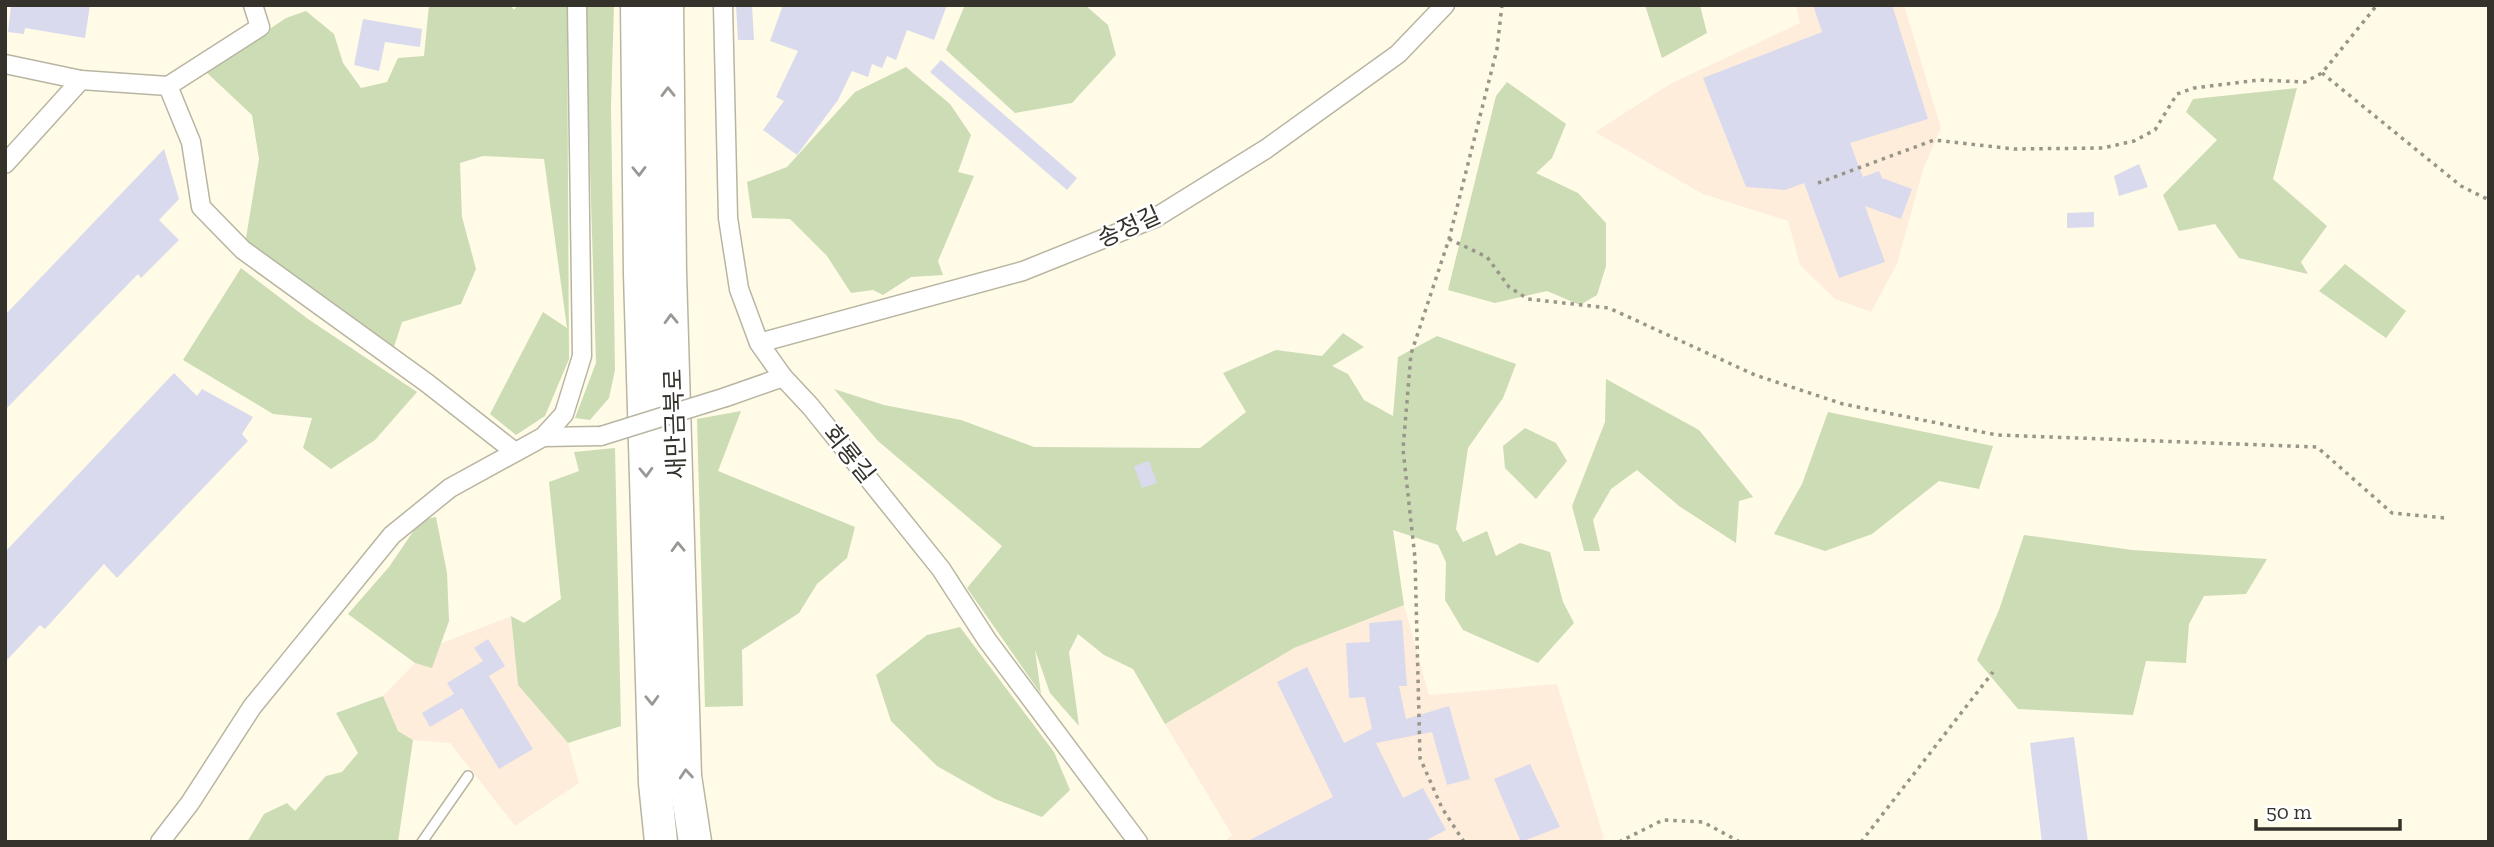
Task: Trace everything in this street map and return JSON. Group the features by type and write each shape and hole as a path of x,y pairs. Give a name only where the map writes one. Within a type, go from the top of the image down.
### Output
{"highway":[{"name":"새만금북로","path":"637,5 640,288 655,783 661,842"},
{"name":"새만금북로","path":"667,5 670,272 685,762 695,842"}],"street":[{"path":"5,64 81,80 168,86 260,27 253,5"},
{"path":"160,842 190,803 252,707 392,535 450,488 543,437 564,414 582,356 577,5"},
{"name":"회룡길","path":"723,5 728,218 738,289 759,343 783,377 811,407 941,569 995,650 1138,842"},
{"name":"송정길","path":"759,343 1023,271 1155,218 1266,149 1398,54 1446,5"},
{"path":"5,164 81,80"},
{"path":"168,86 191,142 201,207 243,250 427,383 515,452"},
{"path":"543,437 601,436 783,377"}],"lane":[{"path":"422,842 468,776"}],"path":[{"path":"1464,842 1442,808 1420,758 1415,558 1403,449 1411,354 1450,239 1497,50 1503,5"},
{"path":"1818,183 1934,140 2014,149 2103,148 2134,141 2155,130 2177,94 2194,88 2259,80 2305,82 2322,73 2377,5"},
{"path":"2322,73 2461,186 2489,200"},
{"path":"1450,239 1487,257 1509,287 1528,299 1609,308 1755,375 1843,404 1997,435 2316,447 2392,513 2445,517"},
{"path":"1861,842 1993,672"},
{"path":"1619,842 1663,820 1703,822 1740,842"}],"shaded area":[{"path":"1796,5 1904,5 1941,128 1923,170 1897,264 1871,312 1835,299 1800,265 1788,221 1703,194 1595,132 1670,84 1800,23"},
{"path":"1404,605 1429,695 1557,684 1604,838 1600,842 1224,842 1232,835 1165,724 1294,648"},
{"path":"511,616 518,685 568,743 579,783 515,826 450,743 413,740 398,731 383,696 415,663 432,667 440,644"}],"green space":[{"path":"429,5 510,5 514,10 518,5 567,5 569,359 545,416 516,435 490,414 543,312 567,328 544,159 483,156 460,163 462,217 476,269 461,304 402,322 394,347 245,244 259,159 252,115 206,72 286,18 306,11 334,34 343,63 361,88 387,82 398,58 424,56"},
{"path":"585,5 614,5 611,106 615,370 609,398 590,420 575,418 596,363"},
{"path":"965,5 1085,5 1108,25 1116,55 1072,103 1015,113 946,50"},
{"path":"1645,5 1700,5 1707,33 1662,58"},
{"path":"906,67 950,104 971,135 958,172 974,176 938,261 943,275 911,277 883,295 873,290 851,293 827,256 790,219 752,218 747,182 787,167 855,92"},
{"path":"1507,82 1566,124 1552,158 1536,173 1578,193 1606,223 1606,266 1597,295 1580,305 1547,291 1495,303 1448,290 1496,96"},
{"path":"2297,88 2273,179 2327,226 2301,262 2308,274 2239,258 2215,224 2179,231 2163,195 2217,140 2186,112 2193,99"},
{"path":"2345,264 2406,311 2386,338 2319,291"},
{"path":"241,268 308,319 417,392 375,440 331,469 303,448 312,418 273,414 183,360"},
{"path":"1343,333 1364,347 1332,366 1348,374 1364,400 1393,416 1398,357 1437,336 1516,364 1503,398 1468,448 1456,529 1463,542 1487,531 1496,556 1520,543 1550,552 1563,602 1574,623 1538,663 1463,630 1445,600 1446,562 1438,545 1393,530 1404,605 1294,648 1165,724 1133,669 1104,655 1078,634 1069,652 1079,726 1050,693 1035,650 1041,694 967,588 1002,546 878,441 834,389 884,405 961,420 1034,447 1200,448 1246,412 1223,373 1276,350 1322,356"},
{"path":"1606,379 1699,430 1753,497 1739,501 1736,543 1679,506 1637,470 1611,489 1593,520 1600,551 1584,551 1572,506 1605,422"},
{"path":"741,411 718,471 855,527 847,558 817,584 799,613 742,650 743,706 705,707 697,419"},
{"path":"1828,412 1993,446 1979,489 1939,481 1872,534 1825,551 1774,534 1802,484"},
{"path":"1525,428 1556,443 1567,461 1536,499 1505,468 1503,446"},
{"path":"615,448 621,726 568,743 518,685 511,616 524,623 561,599 549,482 579,471 574,452"},
{"path":"436,517 447,573 449,621 432,668 415,663 348,614 389,567 421,520"},
{"path":"2024,535 2132,550 2267,559 2246,594 2204,596 2189,624 2186,663 2146,661 2133,715 2018,709 1977,660 1999,610"},
{"path":"960,627 1054,752 1070,790 1042,817 995,799 937,766 891,721 876,675 927,635"},
{"path":"383,696 398,731 413,740 398,842 247,842 264,814 287,803 295,811 326,776 342,772 358,753 336,713"}],"building":[{"path":"11,5 90,5 85,38 25,28 24,34 8,32"},
{"path":"736,5 752,5 754,40 738,40"},
{"path":"783,5 947,5 934,40 907,30 896,60 887,56 882,68 872,64 868,77 852,71 838,100 797,155 763,130 784,101 776,97 798,51 770,41"},
{"path":"1813,5 1892,5 1928,119 1850,143 1863,177 1879,171 1882,178 1912,189 1901,219 1865,206 1885,262 1839,278 1804,183 1785,190 1746,187 1703,78 1822,32"},
{"path":"363,19 422,29 420,47 385,42 379,71 354,65"},
{"path":"941,60 1077,178 1067,190 930,72"},
{"path":"164,149 179,199 159,220 179,240 141,278 138,274 5,410 5,315"},
{"path":"2139,164 2148,187 2119,196 2114,176"},
{"path":"2094,212 2094,227 2067,228 2067,213"},
{"path":"174,373 197,396 202,389 253,417 242,434 248,441 117,578 104,564 45,629 40,625 5,662 5,552"},
{"path":"1149,461 1157,483 1142,488 1134,466"},
{"path":"1402,620 1407,686 1399,686 1406,719 1449,706 1470,779 1447,785 1432,732 1376,743 1403,798 1423,788 1446,830 1423,842 1246,842 1333,797 1277,682 1307,667 1344,743 1372,729 1365,697 1349,698 1346,643 1370,642 1369,623"},
{"path":"488,639 505,666 489,676 533,749 499,769 462,708 430,727 422,713 454,694 447,683 483,661 474,648"},
{"path":"2074,737 2088,842 2042,842 2030,743"},
{"path":"1530,764 1560,827 1521,842 1494,779"}]}
